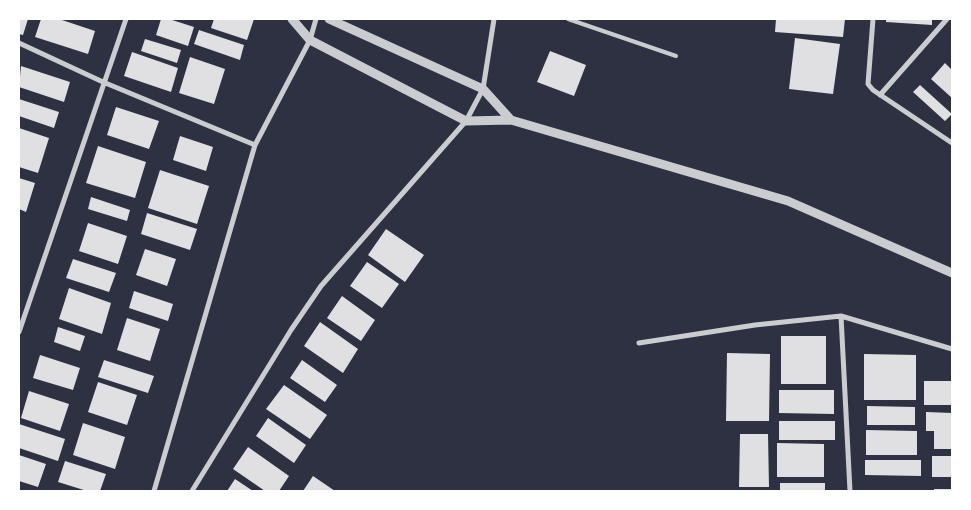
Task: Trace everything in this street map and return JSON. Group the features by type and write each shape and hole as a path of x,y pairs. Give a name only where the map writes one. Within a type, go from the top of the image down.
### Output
{"street":[{"path":"19,332 126,19"},
{"path":"292,19 310,40 466,121 511,120 788,201 952,272"},
{"path":"154,491 255,145 310,40 316,19"},
{"path":"329,19 483,89 511,120"},
{"path":"192,491 291,330 321,286 466,121 483,89 494,19"},
{"path":"874,19 867,79 873,90 952,143"},
{"path":"880,95 947,19"},
{"path":"19,43 103,82 255,145"},
{"path":"841,316 850,491"},
{"path":"639,343 755,325 841,316 952,350"}],"lane":[{"path":"568,19 676,56"}],"building":[{"path":"19,19 28,19 23,35 19,34"},
{"path":"41,19 59,19 95,31 88,54 35,37"},
{"path":"161,19 169,19 194,27 188,46 156,35"},
{"path":"214,19 254,19 247,40 211,28"},
{"path":"776,19 845,19 843,37 775,32"},
{"path":"886,19 932,19 932,25 886,22"},
{"path":"199,30 244,45 240,60 194,44"},
{"path":"795,38 840,44 833,94 789,89"},
{"path":"145,39 181,50 177,63 141,51"},
{"path":"550,51 586,65 574,96 537,82"},
{"path":"132,52 178,68 171,92 124,76"},
{"path":"190,57 225,69 214,104 179,93"},
{"path":"945,63 952,70 952,98 931,79"},
{"path":"21,66 70,82 64,102 19,87"},
{"path":"920,85 952,114 945,121 913,92"},
{"path":"19,99 59,112 54,128 19,116"},
{"path":"116,107 159,121 149,149 107,135"},
{"path":"19,128 49,138 38,173 19,167"},
{"path":"180,136 213,147 206,171 173,160"},
{"path":"98,146 146,162 135,198 86,183"},
{"path":"160,170 209,186 197,224 148,208"},
{"path":"19,178 35,183 26,212 19,209"},
{"path":"91,197 130,210 127,221 88,209"},
{"path":"147,213 197,229 190,250 141,234"},
{"path":"88,223 127,236 118,264 79,251"},
{"path":"386,229 424,255 405,282 368,255"},
{"path":"145,249 176,259 167,286 136,275"},
{"path":"73,259 116,273 109,292 66,278"},
{"path":"367,262 399,284 382,308 350,286"},
{"path":"69,288 111,303 102,334 59,319"},
{"path":"134,291 173,304 168,321 129,308"},
{"path":"342,296 375,320 361,341 327,318"},
{"path":"127,318 160,329 150,361 117,350"},
{"path":"320,322 358,349 343,373 304,346"},
{"path":"58,327 85,336 80,351 54,342"},
{"path":"781,336 826,336 826,384 781,384"},
{"path":"727,353 770,354 769,421 726,421"},
{"path":"864,354 916,355 916,400 864,400"},
{"path":"40,355 80,368 73,390 33,378"},
{"path":"104,360 154,376 148,393 98,377"},
{"path":"302,360 337,385 325,402 290,378"},
{"path":"924,381 952,381 952,405 924,405"},
{"path":"98,382 137,395 127,425 88,412"},
{"path":"284,385 327,415 310,439 266,409"},
{"path":"779,390 834,390 834,414 779,413"},
{"path":"29,391 69,404 60,431 21,418"},
{"path":"867,406 915,407 915,425 867,425"},
{"path":"926,412 952,413 952,449 934,449 934,431 926,431"},
{"path":"268,418 306,445 294,463 256,436"},
{"path":"779,421 835,421 835,440 779,440"},
{"path":"83,423 125,437 115,469 73,455"},
{"path":"19,424 65,439 58,461 19,448"},
{"path":"866,430 917,431 917,455 866,455"},
{"path":"740,434 768,434 769,487 739,487"},
{"path":"777,443 824,444 824,477 777,477"},
{"path":"248,447 289,476 279,491 265,491 233,469"},
{"path":"19,455 46,464 38,487 19,481"},
{"path":"932,456 952,456 952,477 932,477"},
{"path":"865,460 921,460 921,476 865,475"},
{"path":"65,461 106,474 100,491 87,491 58,482"},
{"path":"313,476 335,491 303,491"},
{"path":"235,479 253,491 227,491"},
{"path":"780,483 825,483 825,491 780,491"},
{"path":"934,489 952,489 952,491 934,491"}]}
